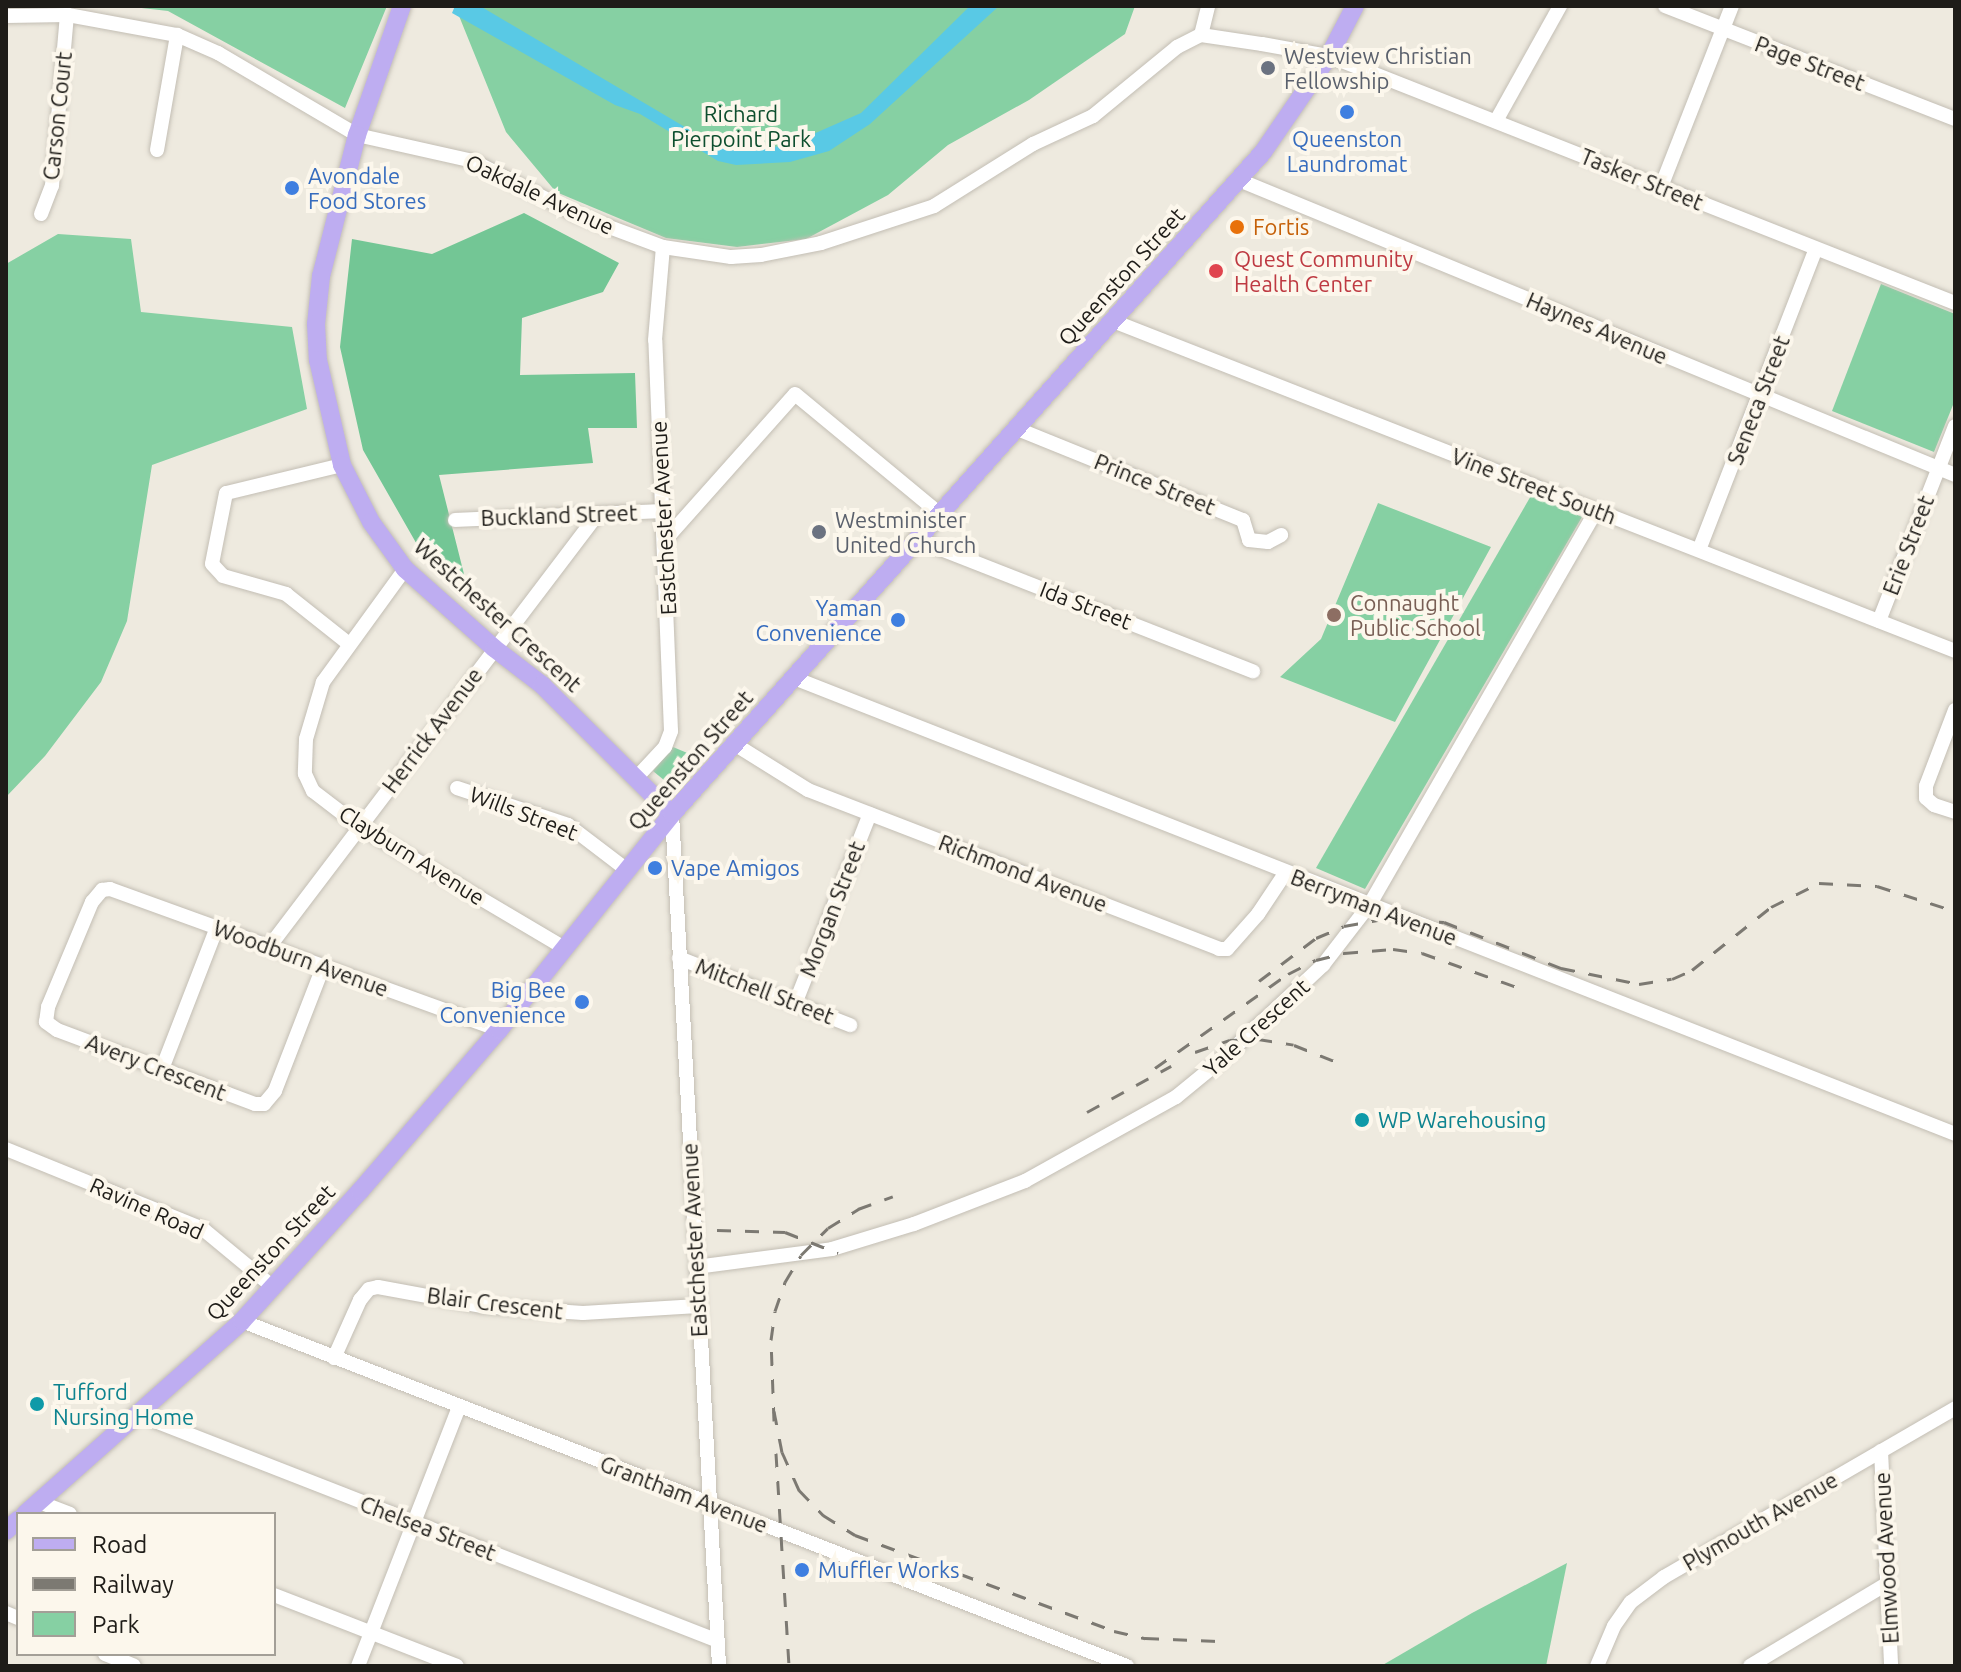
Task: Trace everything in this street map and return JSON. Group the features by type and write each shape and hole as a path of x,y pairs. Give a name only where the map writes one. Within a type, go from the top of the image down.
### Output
{"main road":[{"name":"Westchester Crescent","path":"402,6 357,135 321,276 316,324 326,408 342,465 371,522 405,569 494,648 542,685 672,814"},
{"name":"Queenston Street","path":"32,1508 242,1321 274,1288 499,1030 672,814 1239,180 1287,121 1329,56 1355,6"}],"street":[{"path":"1208,6 1201,35 1329,56"},
{"path":"1496,121 1560,6"},
{"name":"Page Street","path":"1665,6 1955,119"},
{"path":"1661,187 1732,6"},
{"name":"Oakdale Avenue","path":"6,16 67,15 177,35 218,53 357,135 473,161 577,215 663,247 716,256 761,255 821,243 908,216 957,193 1021,151 1093,116 1177,47 1201,35"},
{"name":"Carson Court","path":"41,214 52,186 67,15"},
{"path":"157,150 177,35"},
{"name":"Tasker Street","path":"1329,56 1955,303"},
{"name":"Haynes Avenue","path":"1239,180 1955,475"},
{"name":"Eastchester Avenue","path":"637,777 665,747 671,731 655,327 663,247"},
{"name":"Seneca Street","path":"1699,550 1816,249"},
{"name":"Vine Street South","path":"1113,321 1955,651"},
{"path":"665,540 795,394 940,514"},
{"name":"Erie Street","path":"1879,621 1955,426"},
{"name":"Prince Street","path":"1015,428 1243,520 1249,540 1268,542 1281,535"},
{"path":"342,465 226,493 212,564 223,576 286,594 349,644"},
{"name":"Buckland Street","path":"455,520 662,511"},
{"name":"Yale Crescent","path":"696,1267 814,1252 914,1224 1025,1181 1176,1097 1246,1039 1323,965 1370,904 1596,511"},
{"name":"Herrick Avenue","path":"269,947 597,515"},
{"name":"Ida Street","path":"918,540 1253,671"},
{"name":"Clayburn Avenue","path":"405,569 349,644 315,700 306,739 305,774 313,791 360,827 565,948"},
{"name":"Berryman Avenue","path":"794,678 1955,1134"},
{"path":"1955,710 1926,786 1926,798 1934,805 1955,812"},
{"name":"Richmond Avenue","path":"736,745 808,790 1219,949 1227,949 1248,926 1286,872"},
{"name":"Wills Street","path":"457,788 568,825 627,870"},
{"name":"Eastchester Avenue","path":"672,814 719,1666"},
{"name":"Morgan Street","path":"795,1004 870,814"},
{"name":"Woodburn Avenue","path":"102,890 129,894 499,1030"},
{"name":"Avery Crescent","path":"102,890 92,902 48,1007 46,1022 53,1028 255,1104 268,1102 323,967"},
{"path":"162,1069 217,927"},
{"name":"Mitchell Street","path":"679,958 850,1025"},
{"name":"Ravine Road","path":"6,1149 203,1229 274,1288"},
{"name":"Blair Crescent","path":"334,1358 360,1300 369,1289 378,1287 482,1306 583,1313 698,1306"},
{"name":"Grantham Avenue","path":"242,1321 1127,1666"},
{"path":"358,1666 459,1407"},
{"name":"Plymouth Avenue","path":"1597,1666 1614,1626 1631,1602 1696,1556 1955,1408"},
{"name":"Chelsea Street","path":"142,1410 155,1421 718,1641"},
{"name":"Elmwood Avenue","path":"1881,1451 1891,1666"},
{"path":"32,1508 57,1512"},
{"path":"1750,1666 1885,1585"},
{"path":"276,1596 457,1666"},
{"path":"110,1656 134,1666"}],"green space":[{"path":"124,6 387,6 345,108 168,11"},
{"name":"Richard Pierpoint Park","path":"455,6 1135,6 1125,34 1029,100 948,145 888,195 806,239 737,247 666,238 556,192 506,132"},
{"path":"524,213 619,263 603,292 522,318 520,375 635,373 637,428 588,428 593,463 439,475 467,586 423,555 363,450 340,347 352,239 432,254"},
{"path":"58,234 131,239 141,312 292,327 307,409 152,465 127,621 101,682 45,756 6,797 6,264"},
{"path":"1881,284 1955,314 1955,400 1934,452 1832,411"},
{"path":"1532,494 1582,517 1365,889 1316,868"},
{"path":"1378,503 1491,547 1395,722 1280,677 1321,639"},
{"path":"673,747 704,760 676,790 653,771"},
{"path":"1567,1563 1546,1666 1381,1666 1472,1613"}],"water":[{"path":"455,6 480,6 712,143 759,148 786,146 861,113 970,6 999,6 870,124 829,151 790,162 736,165 718,161 640,114 615,105 452,13"}],"railway":[{"path":"1259,981 1316,938 1344,926 1383,919 1444,922 1561,968 1639,984 1672,979 1692,970 1771,907 1819,883 1877,886 1955,911"},
{"path":"1155,1068 1288,974 1316,960 1344,953 1393,949 1422,953 1517,987"},
{"path":"1195,1052 1230,1040 1258,1039 1294,1045 1334,1061"},
{"path":"1087,1112 1171,1066"},
{"path":"774,1421 771,1340 775,1311 785,1282 801,1255 828,1228 858,1209 893,1196"},
{"path":"717,1230 785,1232 838,1253"},
{"path":"774,1411 782,1452 799,1490 823,1515 855,1535 1114,1631 1145,1638 1218,1641"},
{"path":"776,1453 789,1666"}],"place":[{"name":"Westview Christian Fellowship","path":"1268,68"},
{"name":"Queenston Laundromat","path":"1347,112"},
{"name":"Avondale Food Stores","path":"292,188"},
{"name":"Fortis","path":"1237,227"},
{"name":"Quest Community Health Center","path":"1216,271"},
{"name":"Westminister United Church","path":"819,532"},
{"name":"Connaught Public School","path":"1334,615"},
{"name":"Yaman Convenience","path":"898,620"},
{"name":"Vape Amigos","path":"655,868"},
{"name":"Big Bee Convenience","path":"582,1002"},
{"name":"WP Warehousing","path":"1362,1120"},
{"name":"Tufford Nursing Home","path":"37,1404"},
{"name":"Muffler Works","path":"802,1570"}]}
